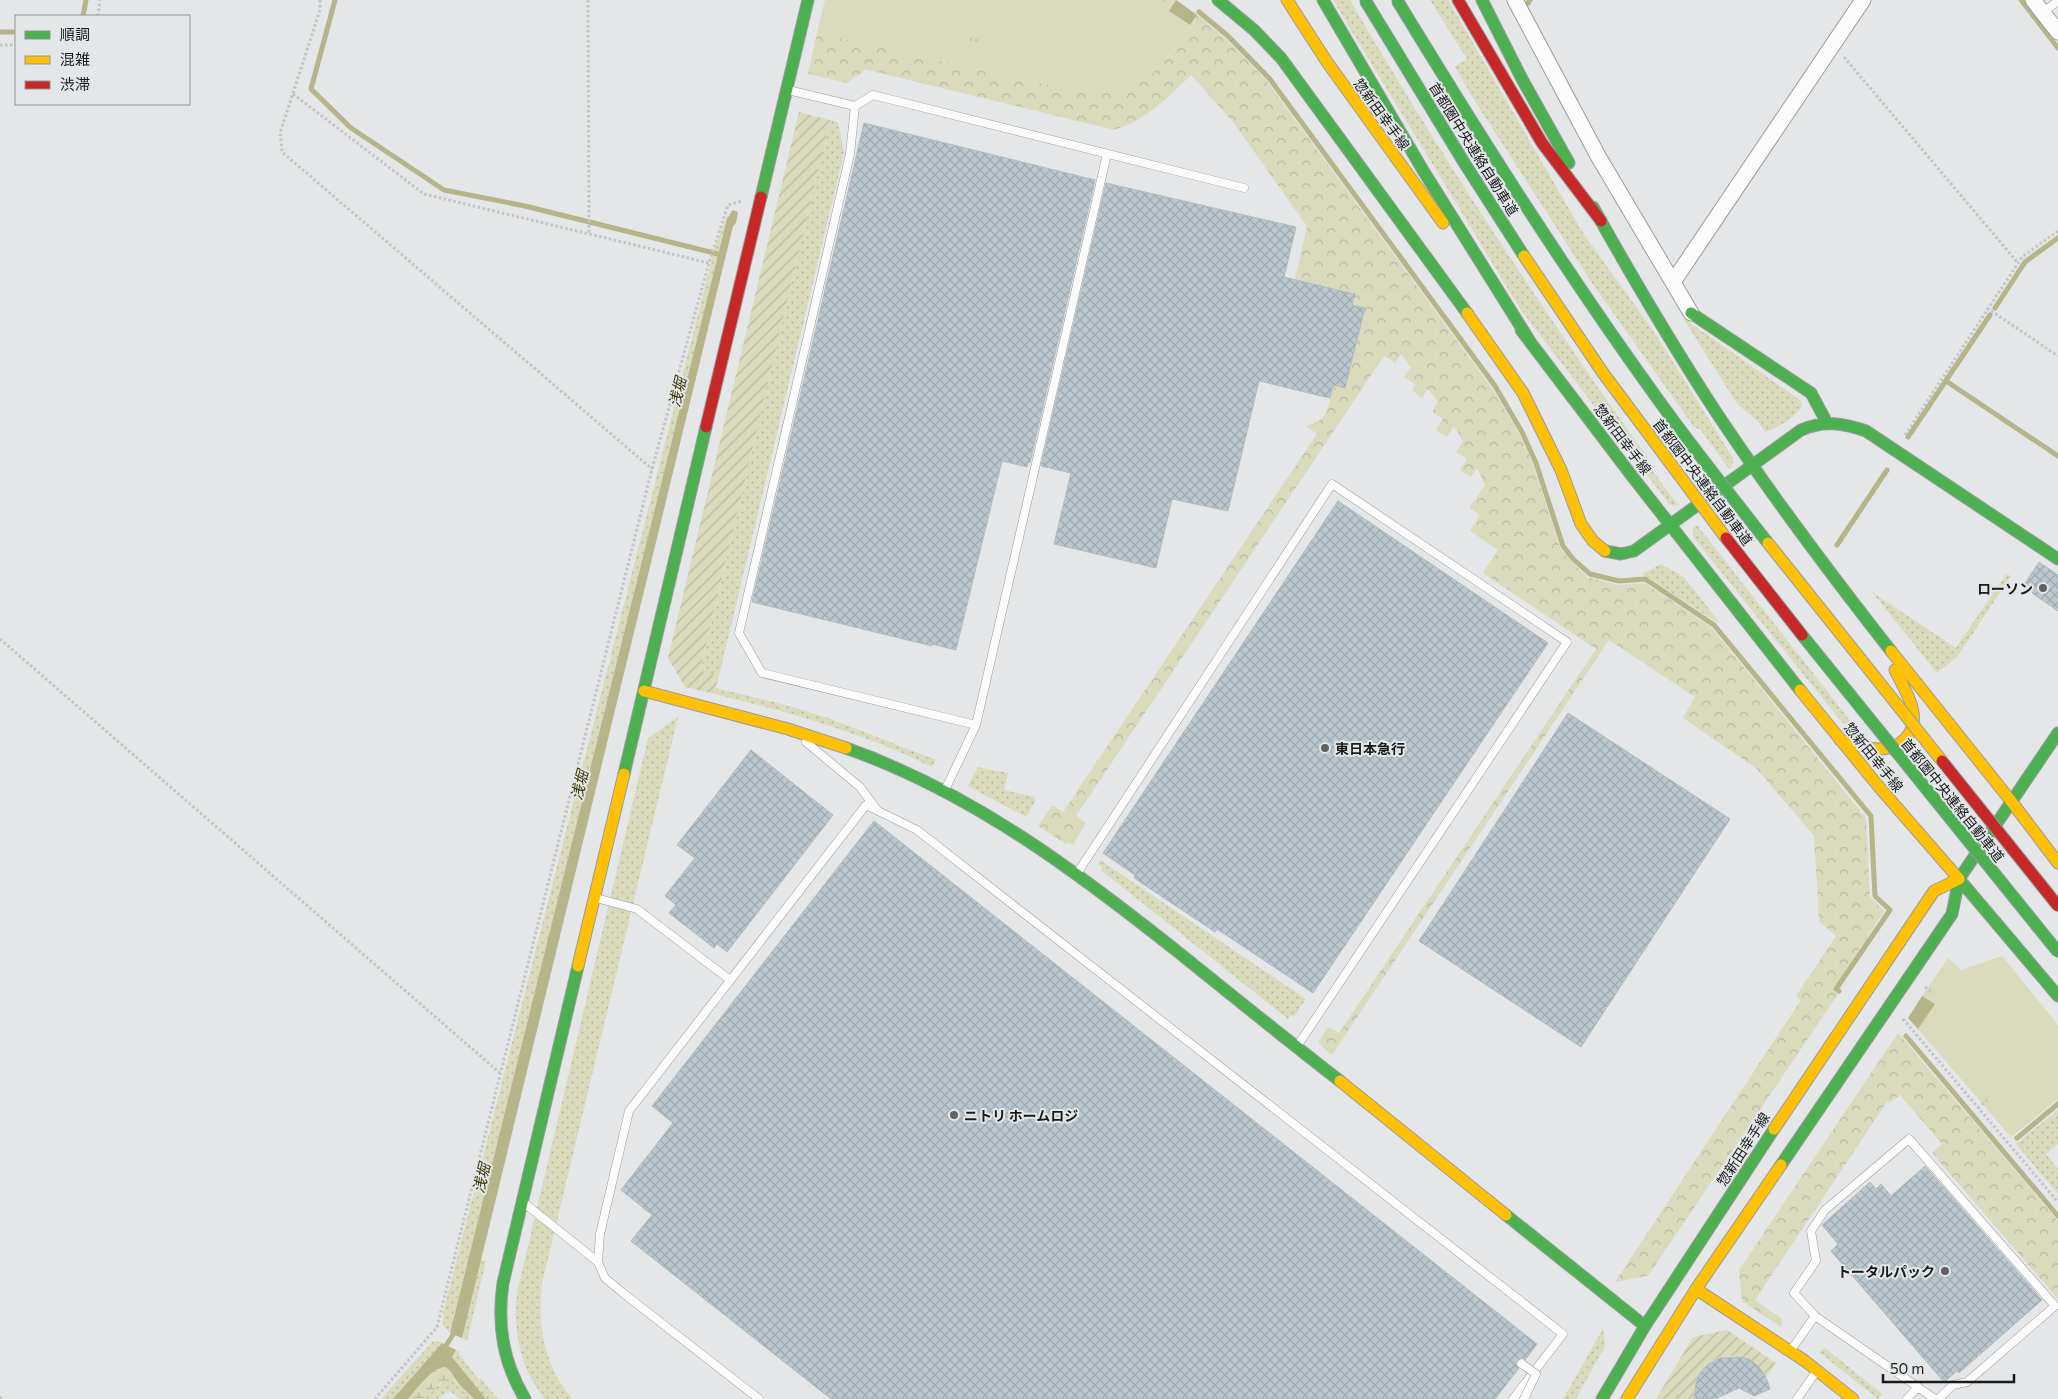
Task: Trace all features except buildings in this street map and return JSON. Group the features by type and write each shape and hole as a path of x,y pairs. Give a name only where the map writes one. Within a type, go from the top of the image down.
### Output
{"main road":[{"path":"525,1399 506,1362 500,1316 503,1283 808,0"},
{"path":"1218,0 1254,30 1281,58 1516,381 1549,440 1570,491 1578,518 1587,535 1597,546 1610,554 1626,555 1643,546 1801,430 1826,422 1846,424 1866,431 2058,558"},
{"name":"惣新田幸手線","path":"1287,0 1327,62 1531,343 1670,527 1840,740 1959,879 1934,891 1783,1115 1645,1326 1602,1399"},
{"path":"1323,0 1424,172 1531,343"},
{"name":"首都圏中央連絡自動車道","path":"1365,0 1458,156 1570,325 1668,462 1769,594 1996,879 2058,952"},
{"name":"首都圏中央連絡自動車道","path":"1397,0 1465,112 1536,223 1662,405 1794,578 2058,906"},
{"path":"1458,0 1542,143 1601,221"},
{"path":"1482,0 1522,79 1601,221 1679,355 1753,465 1870,626 2011,801 2058,863"},
{"path":"1690,313 1811,393 1826,422"},
{"path":"1840,740 1883,750 1898,746 1906,739 1910,735 1915,721 1913,708 1903,685 1870,626"},
{"path":"644,691 793,731 860,753 918,777 1048,853 1120,906 1645,1326"},
{"path":"1628,1399 1696,1289 1952,914 1959,879 2058,733"},
{"path":"1959,879 2056,992"},
{"path":"1696,1289 1790,1351 1853,1399"}],"street":[{"path":"1515,0 1598,156 1690,313"},
{"path":"1673,282 1863,0"},
{"path":"2034,0 2058,32"}],"lane":[{"path":"2043,12 2058,2"},
{"path":"788,90 855,106 874,95 1244,188"},
{"path":"855,106 850,154 738,633 762,673 976,725"},
{"path":"944,792 976,725 1107,154"},
{"path":"1076,874 1332,484 1567,642 1296,1047"},
{"path":"793,731 860,787 878,811"},
{"path":"598,1262 600,1234 629,1111 866,805 917,830 1563,1334 1513,1399"},
{"path":"594,898 637,909 730,980"},
{"path":"1909,1139 2055,1306 1966,1382 1953,1385 1936,1399 1918,1388 1815,1316 1794,1293 1816,1261 1811,1231 1825,1210 1909,1139"},
{"path":"522,1201 598,1262 605,1278 759,1399"},
{"path":"1790,1351 1815,1316"},
{"path":"1522,1364 1536,1374 1524,1399"},
{"path":"1797,1399 1816,1370"},
{"path":"1907,1399 1918,1388"}],"path":[{"path":"98,15 100,0"},
{"path":"320,0 320,10 280,133 282,152 652,469"},
{"path":"588,0 589,233"},
{"path":"970,39 980,41"},
{"path":"0,45 15,45"},
{"path":"1833,45 2018,263"},
{"path":"293,94 424,194 709,263"},
{"path":"375,1399 437,1327 652,469 709,263 728,205 763,194"},
{"path":"1895,450 2022,257 2058,231"},
{"path":"1987,308 2058,356"},
{"path":"0,639 500,1073"},
{"path":"1922,985 1934,993"},
{"path":"1901,1017 2058,1202"},
{"path":"1978,1108 1988,1099"}],"green space":[{"path":"825,0 1176,0 1169,11 1190,25 1167,57 1144,80 1115,92 1097,93 1075,91 817,33"},
{"path":"1333,0 1350,0 1421,118 1494,233 1570,347 1649,460 1651,469 1679,506 1670,505 1521,310"},
{"path":"1430,0 1448,0 1583,233 1654,332 1733,458 1732,466 1729,469 1701,430 1694,427 1592,283 1473,98 1455,67 1467,59"},
{"path":"1197,15 1226,39 1266,80 1493,390 1519,433 1533,464 1560,548 1587,577 1618,585 1645,583 1711,627 1866,818 1870,897 1884,911 1833,990 1838,994 1648,1276 1615,1282 1801,1000 1796,996 1836,936 1819,921 1814,836 1756,768 1683,718 1695,697 1609,640 1332,1055 1318,1043 1328,1027 1339,1033 1596,649 1483,573 1498,550 1470,531 1480,515 1469,508 1485,485 1477,468 1471,477 1460,470 1467,459 1456,452 1463,441 1454,426 1447,437 1436,430 1443,419 1432,412 1438,402 1428,389 1422,398 1412,390 1416,385 1404,377 1411,367 1401,354 1395,363 1384,356 1076,816 1086,823 1073,845 1068,842 1066,844 1038,826 1052,805 1063,812 1317,434 1306,426 1320,420 1327,412 1333,385 1345,388 1364,308 1352,305 1354,293 1295,279 1307,226 1233,122 1191,75 1147,114 1114,130 864,69 863,72 847,83 808,74 817,33 1075,91 1149,77 1169,56"},
{"path":"799,112 830,120 700,671 719,676 714,694 685,687 668,658"},
{"path":"830,120 838,122 844,153 719,676 700,672"},
{"path":"732,210 727,219 450,1333 443,1325 443,1313 715,248 725,220"},
{"path":"1683,318 1800,400 1802,404 1797,413 1781,425 1765,432 1758,421 1738,405"},
{"path":"1697,525 1859,732 1843,723 1837,716 1693,537 1693,527"},
{"path":"1661,564 1684,577 1719,622 1716,622 1642,574"},
{"path":"2006,574 2011,576 1957,657 1937,673 1872,592 1956,648"},
{"path":"716,688 789,706 828,718 936,760 932,767 879,744 825,724 714,694"},
{"path":"678,717 542,1283 541,1315 545,1344 555,1372 572,1399 545,1399 530,1375 520,1349 516,1322 517,1293 648,738"},
{"path":"978,767 1008,773 1004,790 1035,797 1035,802 1026,817 968,786"},
{"path":"1100,860 1306,999 1294,1017 1291,1015 1288,1019 1101,870 1102,867 1098,864"},
{"path":"2002,956 2058,1025 2058,1099 2011,1137 1918,1029 1935,1004 1922,996 1948,958 1961,970"},
{"path":"1898,1033 2058,1221 2058,1299 1932,1153 1942,1144 1900,1095 1889,1103 1887,1102 1755,1300 1782,1319 1781,1327 1742,1301 1739,1270"},
{"path":"2058,1110 2058,1144 2046,1154 2058,1169 2058,1194 2016,1144"},
{"path":"479,1260 486,1261 467,1341 462,1338"},
{"path":"1603,1329 1605,1346 1576,1399 1563,1399"},
{"path":"1727,1330 1776,1363 1766,1377 1757,1366 1746,1359 1734,1356 1721,1358 1710,1363 1702,1372 1696,1384 1695,1399 1656,1399 1693,1337"},
{"path":"432,1342 442,1343 393,1399 381,1399"},
{"path":"1825,1348 1882,1395 1878,1399 1819,1352"},
{"path":"456,1350 460,1352 459,1354 479,1380 481,1379 498,1399 486,1399 452,1357"},
{"path":"445,1367 451,1371 456,1382 440,1383 425,1399 408,1399 429,1375"},
{"path":"448,1381 460,1384 474,1399 460,1399 450,1391 437,1399 424,1399 435,1387"}],"shaded area":[{"path":"1176,0 1197,15 1190,25 1169,11"},
{"path":"733,210 738,212 736,223 733,226 462,1338 450,1333 727,219"},
{"path":"1922,996 1935,1004 1918,1029 1908,1018"},
{"path":"442,1343 456,1350 452,1357 486,1399 474,1399 457,1382 451,1371 445,1367 429,1375 408,1399 393,1399"}],"waterway":[{"path":"83,15 86,0"},
{"path":"335,0 311,89 351,128 444,190 525,206 722,255"},
{"path":"2021,0 2058,48"},
{"path":"1199,12 1228,36 1269,78 1495,386 1522,432 1536,463 1563,546 1573,559 1590,574 1619,581 1645,579 1714,625 1871,816 1875,896 1890,910 1836,989 1839,991"},
{"path":"0,32 15,32"},
{"path":"1995,308 2025,262 2058,238"},
{"path":"1908,437 1990,315"},
{"path":"1946,381 2058,456"},
{"path":"1837,545 1887,470"},
{"path":"1906,1036 2058,1216"},
{"path":"2017,1138 2058,1104"},
{"name":"浅堀","path":"443,1350 456,1330"}],"traffic: fast":[{"path":"761,197 808,0"},
{"path":"1218,0 1254,30 1281,58 1467,313"},
{"path":"1323,0 1424,172 1531,343"},
{"path":"1365,0 1465,164 1524,256"},
{"path":"1397,0 1460,103 1592,306 1675,423 1768,543"},
{"path":"1482,0 1522,79 1569,163"},
{"path":"1593,207 1652,309 1714,409 1800,532 1891,651"},
{"path":"1691,313 1811,393 1826,421"},
{"path":"1521,330 1635,480 1800,690"},
{"path":"1605,551 1621,554 1634,551 1801,430 1818,425 1834,424 1866,431 2058,559"},
{"path":"624,774 706,427"},
{"path":"1802,635 2058,952"},
{"path":"1781,1165 1952,914 1959,879 2058,733"},
{"path":"846,748 893,766 938,788 1023,838 1144,925 1340,1081"},
{"path":"1959,879 2058,996"},
{"path":"525,1399 517,1385 507,1357 502,1329 501,1299 503,1283 578,966"},
{"path":"1602,1399 1645,1326 1774,1129"},
{"path":"1506,1215 1645,1326"}],"traffic: slow":[{"path":"1287,0 1327,62 1443,223"},
{"path":"1524,256 1603,373 1726,538"},
{"path":"1467,313 1523,393 1561,470 1581,524 1593,541 1605,551"},
{"path":"1768,543 1942,761"},
{"path":"1891,651 2011,801"},
{"path":"1840,740 1878,749 1894,746 1906,738 1911,730 1913,713 1908,695 1895,670"},
{"path":"1800,690 1879,787 1959,879"},
{"path":"644,691 788,729 846,748"},
{"path":"578,966 624,774"},
{"path":"2011,801 2058,863"},
{"path":"1774,1129 1934,891 1959,879"},
{"path":"1340,1081 1506,1215"},
{"path":"1627,1399 1696,1289 1781,1165"},
{"path":"1696,1289 1805,1361 1853,1399"}],"traffic: jam":[{"path":"1458,0 1542,143 1601,221"},
{"path":"706,427 761,197"},
{"path":"1726,538 1802,635"},
{"path":"1942,761 2058,906"}],"place":[{"name":"ローソン","path":"2043,588"},
{"name":"東日本急行","path":"1325,748"},
{"name":"ニトリ ホームロジ","path":"954,1115"},
{"name":"トータルパック","path":"1945,1271"}]}
